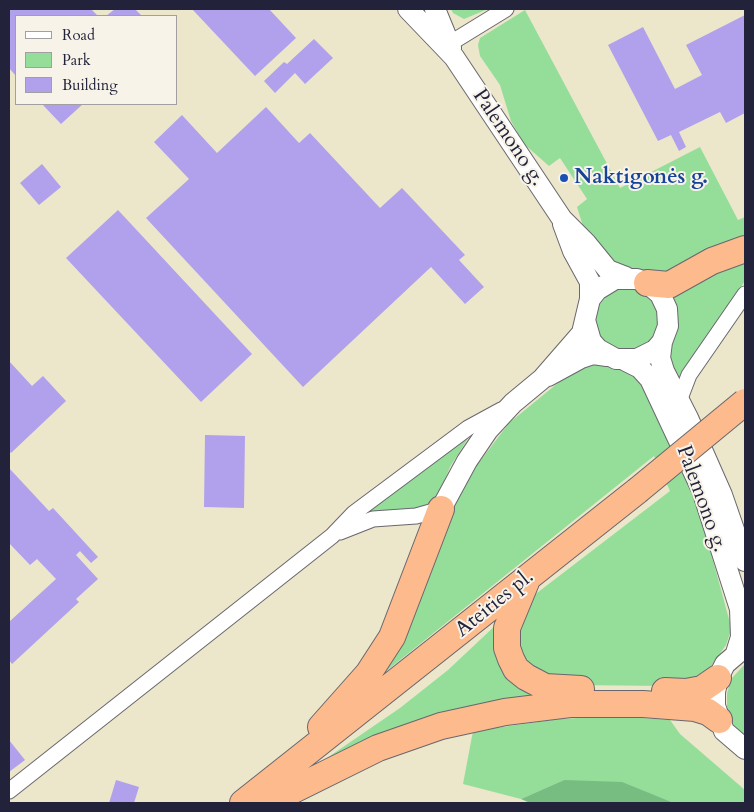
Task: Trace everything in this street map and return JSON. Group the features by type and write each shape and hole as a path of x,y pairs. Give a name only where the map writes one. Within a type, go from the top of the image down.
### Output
{"highway":[{"path":"637,280 669,285 712,261 745,249"},
{"name":"Ateities pl.","path":"243,803 528,578 745,402"},
{"path":"280,774 368,674 381,656 400,618 441,510"},
{"path":"528,578 510,616 506,636 507,648 516,669 533,682 544,687 559,689 633,689 686,692 702,689 718,678"},
{"path":"267,803 347,762 386,745 441,726 505,712 570,704 643,704 696,708 708,712 719,720"}],"street":[{"name":"Palemono g.","path":"408,9 452,50"},
{"path":"424,9 452,50 506,9"},
{"name":"Palemono g.","path":"435,9 452,50 562,219 586,243 608,270 637,280"},
{"name":"Palemono g.","path":"562,219 573,251 590,282 590,299"},
{"path":"332,536 373,519 416,516 441,510 477,445 513,403 542,379 582,333 590,299 605,283 637,280 660,294 667,309 668,326 662,342 646,356 617,358 593,354 581,358 542,379"},
{"path":"680,401 689,375 745,294"},
{"path":"585,320 591,341 617,358"},
{"name":"Palemono g.","path":"662,342 660,358 664,371 680,401 722,495 745,561"},
{"name":"Palemono g.","path":"617,358 640,368 650,379 702,490 740,609 741,650"},
{"path":"9,791 332,536 354,513 468,428 513,403"},
{"path":"741,650 725,664 718,678 715,692 719,720 732,739 745,749"}],"green space":[{"path":"451,9 488,9 464,19 453,13"},
{"path":"525,10 620,188 700,147 738,220 745,217 745,242 669,278 614,269 583,226 577,207 587,199 560,158 549,166 524,144 511,121 500,85 480,56 478,45 480,38"},
{"path":"745,253 745,281 677,383 666,346 666,296"},
{"path":"612,288 635,288 646,294 653,303 657,314 657,326 653,337 646,346 635,352 602,346 590,314 594,303"},
{"path":"585,364 603,365 631,372 638,378 695,494 730,623 730,633 726,645 705,675 669,686 570,685 531,674 514,641 533,596 670,491 654,456 375,680 450,509 458,499 471,473 509,423 575,369"},
{"path":"470,435 450,467 434,506 356,519"},
{"path":"498,623 540,695 308,771 400,708 448,670"},
{"path":"745,664 745,738 732,724 727,710 727,693 732,678"},
{"path":"614,716 670,720 680,734 745,790 745,803 674,803 653,795 564,780 521,799 463,784 473,731 560,719"},
{"path":"564,780 622,782 674,803 530,803 521,799"}],"building":[{"path":"9,9 91,9 97,15 15,15 15,75 9,68"},
{"path":"115,9 135,9 141,15 107,15"},
{"path":"192,9 269,9 296,38 255,76"},
{"path":"745,15 745,113 726,123 720,112 679,132 686,147 679,151 671,135 658,141 608,45 643,27 675,89 702,75 686,45"},
{"path":"314,39 333,58 305,84 295,73 275,93 264,81 284,62 287,64"},
{"path":"43,105 82,105 61,124"},
{"path":"266,107 299,143 310,133 380,208 402,188 465,255 459,260 484,287 465,304 431,267 303,387 146,218 189,179 154,142 182,115 217,153"},
{"path":"42,164 61,187 39,205 20,183"},
{"path":"118,210 252,354 201,402 66,258"},
{"path":"9,361 32,386 43,376 66,401 11,453 9,451"},
{"path":"205,435 245,436 244,508 204,507"},
{"path":"9,468 49,511 53,508 98,557 91,563 80,551 76,555 98,579 76,599 79,602 12,664 9,660 9,622 56,579 37,559 30,565 9,543"},
{"path":"9,740 25,760 9,772"},
{"path":"116,780 139,787 134,803 109,803"}],"place":[{"name":"Naktigonės g.","path":"564,178"}]}
